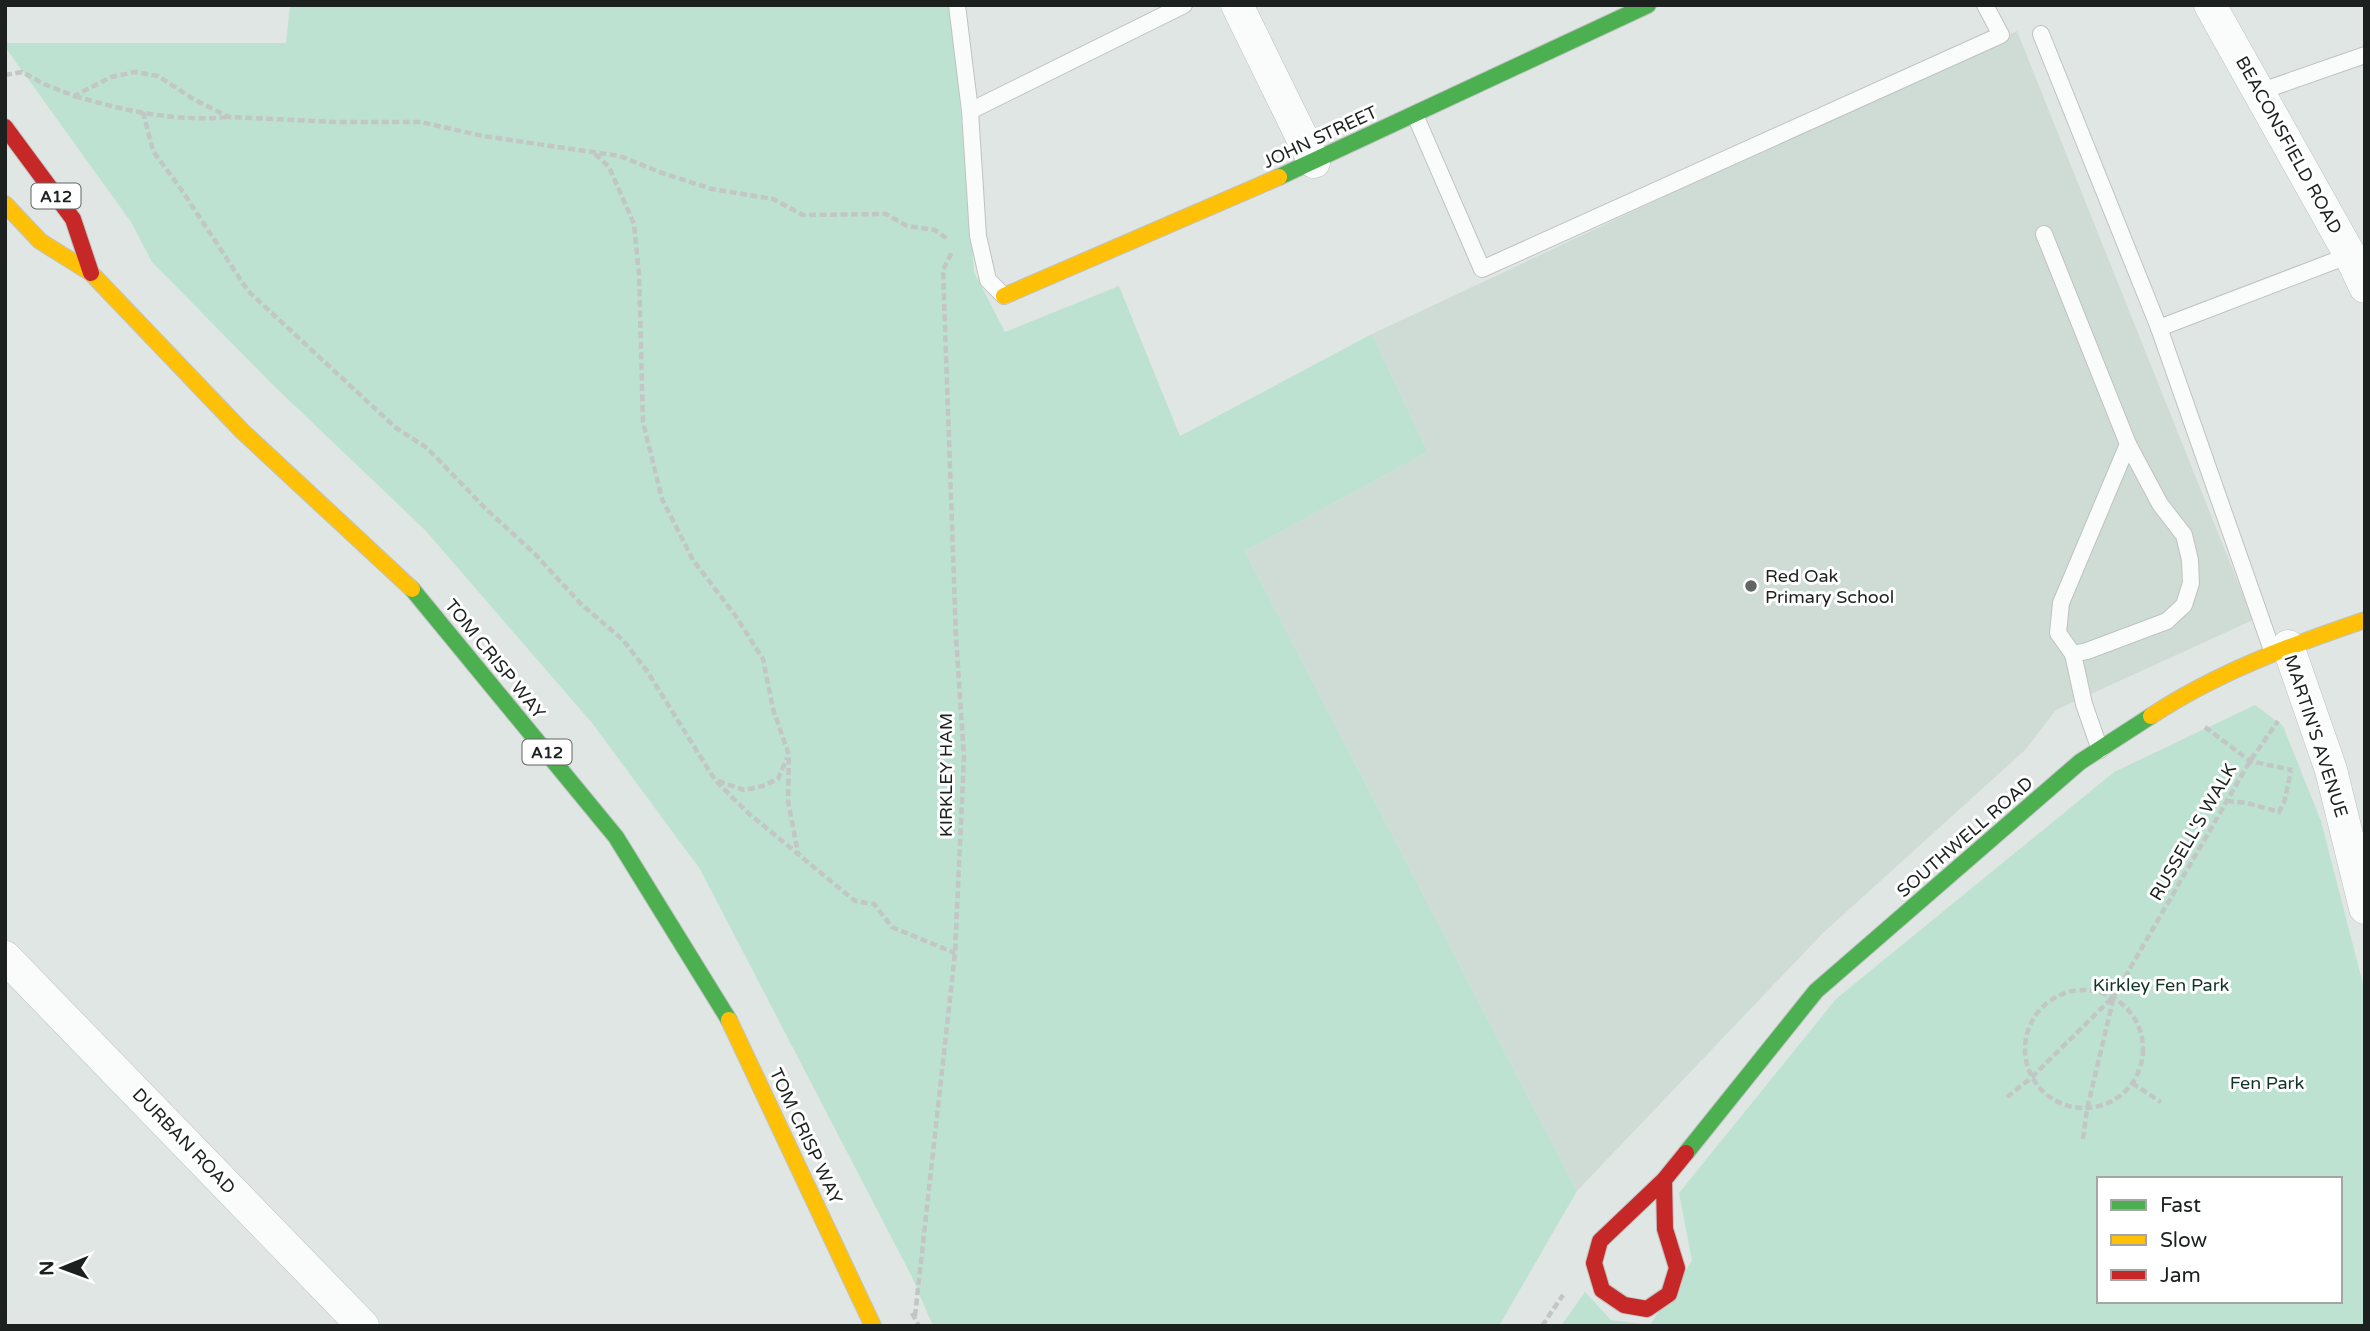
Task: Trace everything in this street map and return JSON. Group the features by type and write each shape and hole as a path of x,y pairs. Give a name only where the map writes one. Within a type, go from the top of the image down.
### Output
{"main road":[{"name":"JOHN STREET","path":"1004,296 1314,162 1648,5"},
{"name":"TOM CRISP WAY","path":"5,127 73,219 91,273"},
{"name":"TOM CRISP WAY","path":"5,204 40,241 91,273 242,431 416,593 616,837 732,1024 873,1326"},
{"name":"SOUTHWELL ROAD","path":"1664,1180 1665,1229 1677,1268 1669,1294 1647,1309 1624,1305 1602,1290 1594,1263 1600,1241 1664,1180 1816,991 2080,762 2181,696 2280,650 2365,620"}],"street":[{"path":"1237,5 1314,162"},
{"name":"BEACONSFIELD ROAD","path":"2210,5 2259,92 2357,252 2365,286"},
{"name":"MARTIN'S AVENUE","path":"2280,650 2302,686 2358,849 2365,908"},
{"name":"DURBAN ROAD","path":"5,957 363,1326"}],"lane":[{"path":"957,5 970,111 978,236 988,280 1004,296"},
{"path":"970,111 1184,5"},
{"path":"1415,115 1482,269 2001,35 1985,5"},
{"path":"2041,34 2159,328 2280,650"},
{"path":"2259,92 2365,55"},
{"path":"2044,234 2128,444 2160,504 2184,535 2190,560 2191,583 2184,605 2167,621 2074,654"},
{"path":"2159,328 2357,252"},
{"path":"2100,750 2084,704 2074,654 2058,633 2062,603 2128,444"}],"path":[{"path":"5,75 22,72 74,96 143,112 197,120 229,117 335,122 421,122 483,136 595,153 609,167 634,224 639,274 643,422 662,499 693,559 735,615 763,659 773,709 789,755 788,801 798,854"},
{"path":"74,96 111,77 135,72 158,76 195,100 229,117"},
{"path":"143,112 153,151 248,291 396,428 427,448 535,554 581,604 623,640 648,671 715,780 747,812 855,901 874,904 892,927 955,953"},
{"name":"KIRKLEY HAM","path":"595,153 620,156 712,189 773,199 803,215 886,214 907,226 935,230 956,244 943,270 956,637 964,757 955,953 915,1318 905,1326"},
{"name":"RUSSELL'S WALK","path":"2007,1097 2031,1078 2114,996 2250,761 2302,686"},
{"path":"2181,696 2210,733 2250,761 2292,770 2331,770"},
{"path":"715,780 744,790 763,786 778,779 789,755"},
{"path":"2227,801 2247,803 2279,812 2284,803 2292,770"},
{"path":"2084,988 2114,996 2136,1018 2144,1047 2137,1077 2116,1100 2087,1109 2054,1102 2031,1078 2023,1047 2032,1018 2054,996 2084,988"},
{"name":"RUSSELL'S WALK","path":"2083,1139 2087,1109 2114,996"},
{"path":"2132,1083 2161,1102"}],"shaded area":[{"name":"Red Oak Primary School","path":"2017,31 2253,620 2056,710 2025,750 1823,933 1577,1191 1245,551 1428,452 1372,334"}],"green space":[{"path":"290,5 952,5 974,272 1005,332 1119,286 1180,436 1372,334 1428,452 1245,551 1577,1191 1499,1326 933,1326 912,1277 700,869 592,723 425,530 273,385 152,262 131,222 5,47 5,43 286,43"},
{"name":"Kirkley Fen Park","path":"2255,705 2283,726 2321,821 2365,992 2365,1326 1561,1326 1585,1292 1611,1320 1650,1325 1692,1261 1679,1193 1836,999 2114,772"}],"traffic: fast":[{"path":"1279,177 1648,5"},
{"path":"412,589 616,837 729,1020"},
{"path":"1686,1153 1816,991 2080,762 2151,716"}],"traffic: slow":[{"path":"1004,296 1279,177"},
{"path":"5,204 40,241 91,273 242,431 412,589"},
{"path":"2151,716 2228,673 2365,620"},
{"path":"729,1020 873,1326"}],"traffic: jam":[{"path":"5,127 73,219 91,273"},
{"path":"1664,1180 1665,1229 1677,1268 1669,1294 1647,1309 1624,1305 1602,1290 1594,1263 1600,1241 1664,1180 1686,1153"}],"place":[{"name":"Red Oak Primary School","path":"1751,586"}],"park label":[{"name":"Fen Park","path":"2267,1083"}]}
